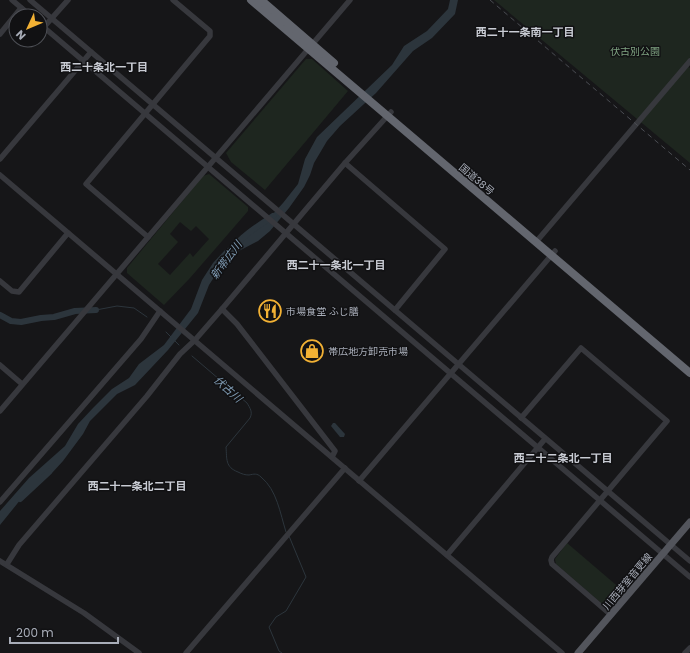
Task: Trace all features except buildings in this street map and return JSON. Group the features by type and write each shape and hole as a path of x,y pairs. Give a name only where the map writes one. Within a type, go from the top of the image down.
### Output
{"highway":[{"name":"国道38号","path":"251,0 310,47 537,240 690,373"},
{"name":"国道38号","path":"260,0 310,47"},
{"name":"国道38号","path":"553,254 690,366"}],"main road":[{"name":"川西芽室音更線","path":"578,653 690,522"}],"street":[{"path":"12,0 21,8"},
{"path":"30,0 690,561"},
{"path":"48,21 68,0"},
{"path":"148,237 86,184 210,36 210,31 173,0"},
{"path":"0,411 350,0"},
{"path":"0,34 8,24"},
{"path":"48,31 690,577"},
{"path":"0,159 91,52"},
{"path":"537,240 690,61"},
{"path":"139,653 121,638 84,613 3,562 147,396 192,338 222,309 286,233 291,222 345,164 386,112"},
{"path":"345,164 445,249 394,310"},
{"path":"0,175 562,653"},
{"path":"0,281 12,291 19,292 68,233"},
{"path":"360,481 553,254"},
{"path":"222,309 237,324 335,451 332,457"},
{"path":"0,502 162,313"},
{"path":"521,418 581,348 667,421 550,560 552,564 611,615"},
{"path":"0,365 22,384"},
{"path":"447,555 545,439"},
{"path":"186,653 345,468"},
{"path":"685,653 690,648"}],"green space":[{"name":"伏古別公園","path":"494,0 690,0 690,61 686,65 690,68 690,163"},
{"path":"306,59 312,59 348,91 265,190 231,162 226,153"},
{"path":"209,174 248,207 248,211 190,278 164,305 127,273 127,268 203,176","holes":["180,222 191,231 196,226 209,239 193,257 190,253 170,275 158,264 178,242 170,234"]},
{"path":"567,543 622,590 607,608 556,564 555,559"}],"water":[{"path":"450,0 458,0 455,14 432,38 413,51 376,93 340,126 327,141 314,163 304,187 289,208 270,231 258,241 237,252 220,268 209,285 198,313 168,350 135,385 117,394 90,421 83,434 63,461 52,473 34,483 0,525 0,511 29,478 65,446 78,424 112,389 129,378 139,364 164,345 191,309 202,280 213,263 225,250 261,227 283,203 298,184 305,159 317,137 392,65 404,46 427,31 448,9"},
{"path":"335,423 345,434 344,437 340,437 331,426"}],"waterway":[{"name":"新帯広川","path":"232,249 246,235 273,216"},
{"name":"伏古川","path":"96,310 117,306 134,308 147,317"},
{"name":"伏古川","path":"0,315 11,321 21,322 54,317 75,311 96,310"},
{"name":"伏古川","path":"166,332 171,337"},
{"name":"伏古川","path":"175,341 179,345"},
{"name":"伏古川","path":"192,356 247,403 251,416 226,447 227,459 229,465 234,470 245,475 258,475 271,488 286,532"},
{"name":"新帯広川","path":"20,499 49,472"},
{"name":"伏古川","path":"282,653 279,651 269,627 276,617 286,611 306,577 289,536"}],"railway":[{"path":"490,0 690,170"}],"place":[{"name":"市場食堂 ふじ膳","path":"270,311"},
{"name":"帯広地方卸売市場","path":"312,351"}],"district":[{"name":"西二十一条南一丁目","path":"525,32"},
{"name":"西二十条北一丁目","path":"104,67"},
{"name":"西二十一条北一丁目","path":"336,265"},
{"name":"西二十二条北一丁目","path":"563,458"},
{"name":"西二十一条北二丁目","path":"137,486"}]}
